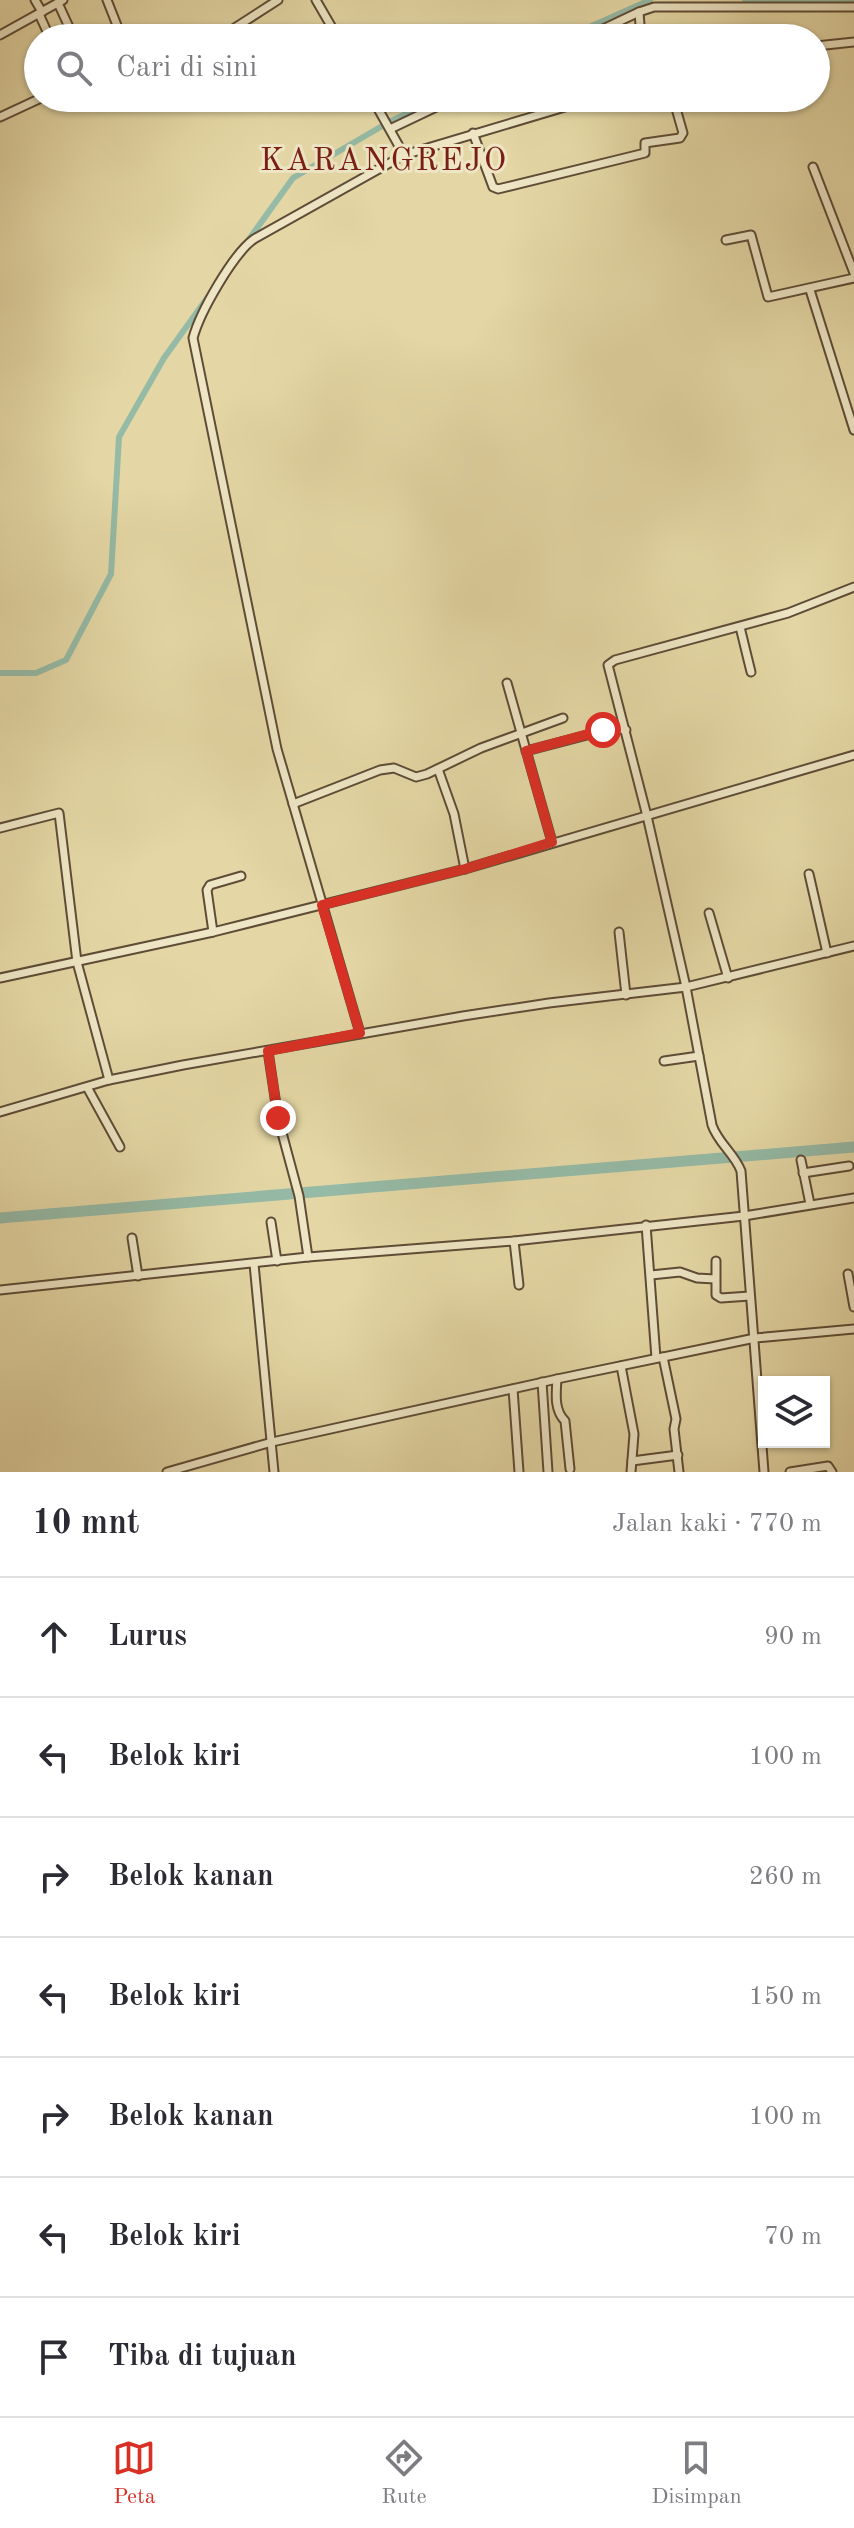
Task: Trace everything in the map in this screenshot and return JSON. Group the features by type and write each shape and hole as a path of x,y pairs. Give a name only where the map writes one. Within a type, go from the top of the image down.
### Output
{"street":[{"path":"35,0 44,24"},
{"path":"107,0 116,24"},
{"path":"241,24 278,0"},
{"path":"316,0 330,24"},
{"path":"0,35 61,1 69,24"},
{"path":"614,24 639,12 664,7 854,7"},
{"path":"639,12 640,24"},
{"path":"830,45 854,42"},
{"path":"0,117 24,106"},
{"path":"380,112 404,155"},
{"path":"388,126 422,112"},
{"path":"360,1033 293,804 264,689 193,338 212,296 250,242 404,155 546,112"},
{"path":"473,133 494,189 498,189 645,153 643,145 646,143 680,138 683,133 677,112"},
{"path":"751,224 750,234 767,296 810,290 854,276 813,167"},
{"path":"726,240 750,234"},
{"path":"810,290 854,430"},
{"path":"764,1472 741,1171 736,1160 718,1140 712,1125 686,987 608,663 788,613 854,587"},
{"path":"740,627 751,672"},
{"path":"507,683 552,842"},
{"path":"293,804 380,770 394,768 416,777 481,748 563,718"},
{"path":"526,751 614,728 626,730"},
{"path":"0,978 213,932 465,869 854,755"},
{"path":"438,769 454,814 465,869"},
{"path":"0,828 59,813 77,962 109,1080"},
{"path":"809,874 827,953"},
{"path":"213,932 207,890 210,885 241,876"},
{"path":"709,913 728,978"},
{"path":"619,932 626,995"},
{"path":"0,1112 109,1080 360,1033 549,1003 686,987 854,946"},
{"path":"268,1051 278,1118 299,1196 308,1257"},
{"path":"664,1061 699,1056"},
{"path":"87,1087 120,1147"},
{"path":"801,1160 810,1204"},
{"path":"803,1173 849,1166"},
{"path":"0,1290 308,1257 514,1241 744,1216 853,1198 854,1208"},
{"path":"271,1222 277,1261"},
{"path":"646,1225 660,1358 675,1412 679,1472"},
{"path":"132,1238 138,1276"},
{"path":"514,1241 519,1285"},
{"path":"716,1261 714,1291 718,1297 750,1296"},
{"path":"254,1264 274,1472"},
{"path":"651,1275 680,1272 697,1278 715,1279"},
{"path":"848,1274 854,1307"},
{"path":"167,1472 272,1442 542,1382 755,1338 854,1329"},
{"path":"621,1366 633,1422 631,1472"},
{"path":"557,1379 557,1407 565,1421 570,1469"},
{"path":"542,1382 548,1472"},
{"path":"513,1389 519,1472"},
{"path":"632,1461 678,1455"},
{"path":"790,1472 828,1466 832,1472"}],"waterway":[{"path":"596,24 650,0"},
{"path":"745,0 854,2"},
{"path":"247,242 293,178 410,112"},
{"path":"0,673 36,673 66,660 111,574 119,437 164,358 210,294"},
{"path":"0,1218 854,1147"}],"district":[{"name":"KARANGREJO","path":"384,159"}],"route":[{"path":"278,1118 268,1051 360,1033 322,905 465,869 552,842 526,751 603,730"}]}
